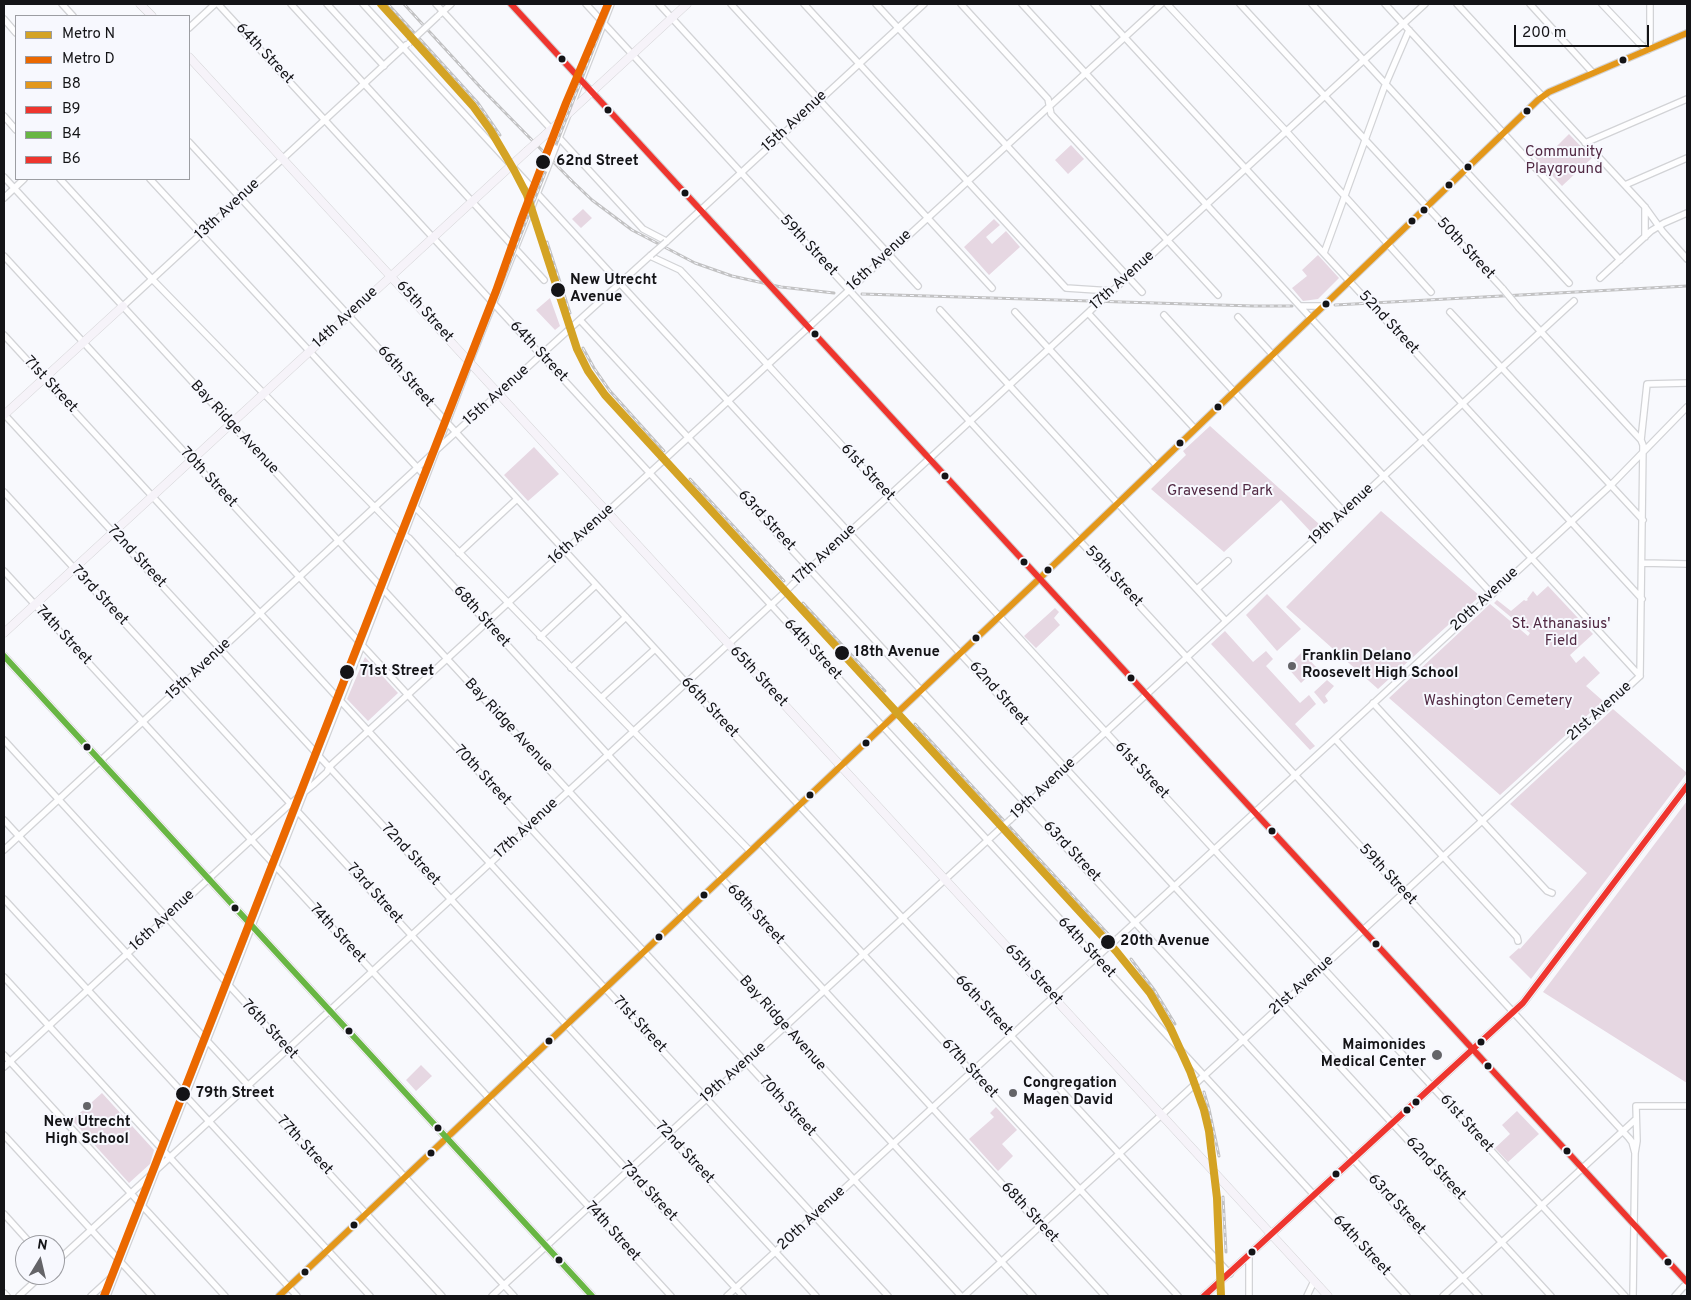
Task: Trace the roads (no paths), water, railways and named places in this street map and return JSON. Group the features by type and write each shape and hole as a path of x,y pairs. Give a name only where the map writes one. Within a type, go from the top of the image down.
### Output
{"main road":[{"path":"140,4 151,15"},
{"name":"14th Avenue","path":"4,633 688,4"},
{"name":"65th Street","path":"190,58 1328,1296"},
{"name":"13th Avenue","path":"4,415 122,306"},
{"path":"4,656 592,1296"},
{"path":"1204,1296 1523,1003 1687,786"}],"street":[{"path":"62,4 72,15"},
{"path":"190,27 216,4"},
{"name":"64th Street","path":"216,4 325,120 1406,1296"},
{"path":"291,4 544,280"},
{"path":"327,4 384,66"},
{"name":"62nd Street","path":"363,4 1551,1296"},
{"path":"436,4 440,14 548,132 559,139 643,229 666,241"},
{"name":"13th Avenue","path":"122,306 451,4"},
{"path":"511,4 1687,1282"},
{"name":"59th Street","path":"586,4 1623,1132 1632,1142 1635,1153"},
{"path":"107,1296 611,4"},
{"path":"659,4 918,286"},
{"path":"731,4 992,288"},
{"path":"804,4 1066,288 1110,293"},
{"path":"876,4 1142,292"},
{"name":"15th Avenue","path":"4,850 417,468 924,4"},
{"path":"961,4 1048,98 1051,114 1218,295"},
{"path":"1022,4 1640,676"},
{"name":"52nd Street","path":"1094,4 1642,599"},
{"name":"16th Avenue","path":"4,1067 1161,4"},
{"path":"1167,4 1286,131 1431,292"},
{"name":"50th Street","path":"1240,4 1642,440"},
{"path":"1312,4 1568,283"},
{"path":"1385,4 1620,260"},
{"name":"17th Avenue","path":"65,1254 1425,4"},
{"path":"1457,4 1645,207 1687,259"},
{"path":"1530,4 1593,73"},
{"path":"1602,4 1639,44 1648,50"},
{"path":"1648,50 1650,4"},
{"path":"4,20 15,32"},
{"path":"1324,253 1386,84 1409,30"},
{"path":"279,1296 999,617 1542,96 1687,33"},
{"path":"1585,143 1687,99"},
{"path":"4,116 15,129"},
{"name":"66th Street","path":"190,143 1230,1274"},
{"path":"1625,185 1687,158"},
{"name":"Bay Ridge Avenue","path":"4,177 1033,1296"},
{"path":"4,198 23,180"},
{"name":"68th Street","path":"61,180 152,279 398,531 409,538 1105,1296"},
{"path":"151,180 426,477"},
{"path":"1645,207 1645,237"},
{"path":"1600,278 1659,226 1687,213"},
{"name":"70th Street","path":"4,256 962,1296"},
{"name":"61st Street","path":"650,256 680,270 1624,1296"},
{"name":"19th Avenue","path":"492,1296 1574,301"},
{"path":"1300,306 1324,306"},
{"path":"940,310 1226,621"},
{"path":"1090,311 1195,429"},
{"path":"1015,312 1157,466"},
{"path":"1450,312 1643,520"},
{"path":"1164,315 1344,512"},
{"path":"1238,317 1492,594"},
{"name":"63rd Street","path":"580,320 1479,1296"},
{"name":"71st Street","path":"4,335 888,1296"},
{"path":"1640,676 1644,453 1642,440 1647,384 1687,383"},
{"name":"20th Avenue","path":"727,1296 1610,486 1687,407"},
{"name":"72nd Street","path":"4,415 816,1296"},
{"name":"73rd Street","path":"4,492 744,1296"},
{"path":"459,553 517,499"},
{"path":"415,507 750,851"},
{"path":"1197,589 1228,561"},
{"path":"1643,563 1687,564"},
{"name":"74th Street","path":"4,571 671,1296"},
{"path":"540,636 596,585"},
{"path":"571,668 626,617"},
{"path":"600,698 654,649"},
{"name":"21st Avenue","path":"962,1296 1002,1262 1640,676"},
{"path":"1374,703 1547,891 1552,893"},
{"path":"1334,739 1517,937 1518,941"},
{"name":"76th Street","path":"4,740 514,1296"},
{"name":"77th Street","path":"4,820 442,1296"},
{"name":"67th Street","path":"760,842 1178,1296"},
{"path":"4,899 370,1296"},
{"path":"4,977 297,1296"},
{"path":"4,1055 225,1296"},
{"path":"1632,1296 1637,1130 1636,1106 1687,1106"},
{"path":"1443,1296 1636,1119"},
{"path":"4,1135 152,1296"},
{"path":"168,1142 181,1147"},
{"path":"4,1214 23,1235"},
{"path":"1249,1256 1249,1296"},
{"path":"91,1296 115,1273"},
{"path":"1307,1296 1314,1281"},
{"path":"19,1296 31,1285"},
{"path":"1675,1296 1684,1286 1687,1286"},
{"path":"4,1293 7,1296"}],"railway":[{"path":"388,4 478,103 500,135"},
{"path":"404,4 481,88 573,182 592,200 632,230 695,263 732,276 781,287 834,293"},
{"path":"107,1296 611,4"},
{"path":"547,242 570,313"},
{"path":"1335,305 1687,286"},
{"path":"862,294 1292,306"},
{"path":"583,348 610,391 664,451"},
{"path":"690,479 784,581"},
{"path":"803,603 885,691"},
{"path":"915,724 1109,935"},
{"path":"1131,959 1155,991 1175,1024"},
{"path":"1204,1092 1219,1156"},
{"path":"1223,1197 1226,1252"}],"metro line":[{"name":"N","path":"381,4 473,106 491,131 514,170 527,195 577,349 588,371 605,395 1116,951 1150,993 1170,1027 1190,1071 1204,1110 1209,1131 1217,1198 1221,1296"},
{"name":"D","path":"104,1296 496,291 566,103 608,4"}],"place":[{"name":"62nd Street","path":"543,162"},
{"name":"New Utrecht Avenue","path":"558,290"},
{"name":"18th Avenue","path":"842,653"},
{"name":"Franklin Delano Roosevelt High School","path":"1292,666"},
{"name":"71st Street","path":"347,672"},
{"name":"20th Avenue","path":"1108,942"},
{"name":"Maimonides Medical Center","path":"1437,1055"},
{"name":"Congregation Magen David","path":"1013,1093"},
{"name":"79th Street","path":"183,1094"},
{"name":"New Utrecht High School","path":"87,1106"}],"park label":[{"name":"Community Playground","path":"1564,162"},
{"name":"Gravesend Park","path":"1220,492"},
{"name":"St. Athanasius' Field","path":"1561,634"},
{"name":"Washington Cemetery","path":"1498,702"}]}
